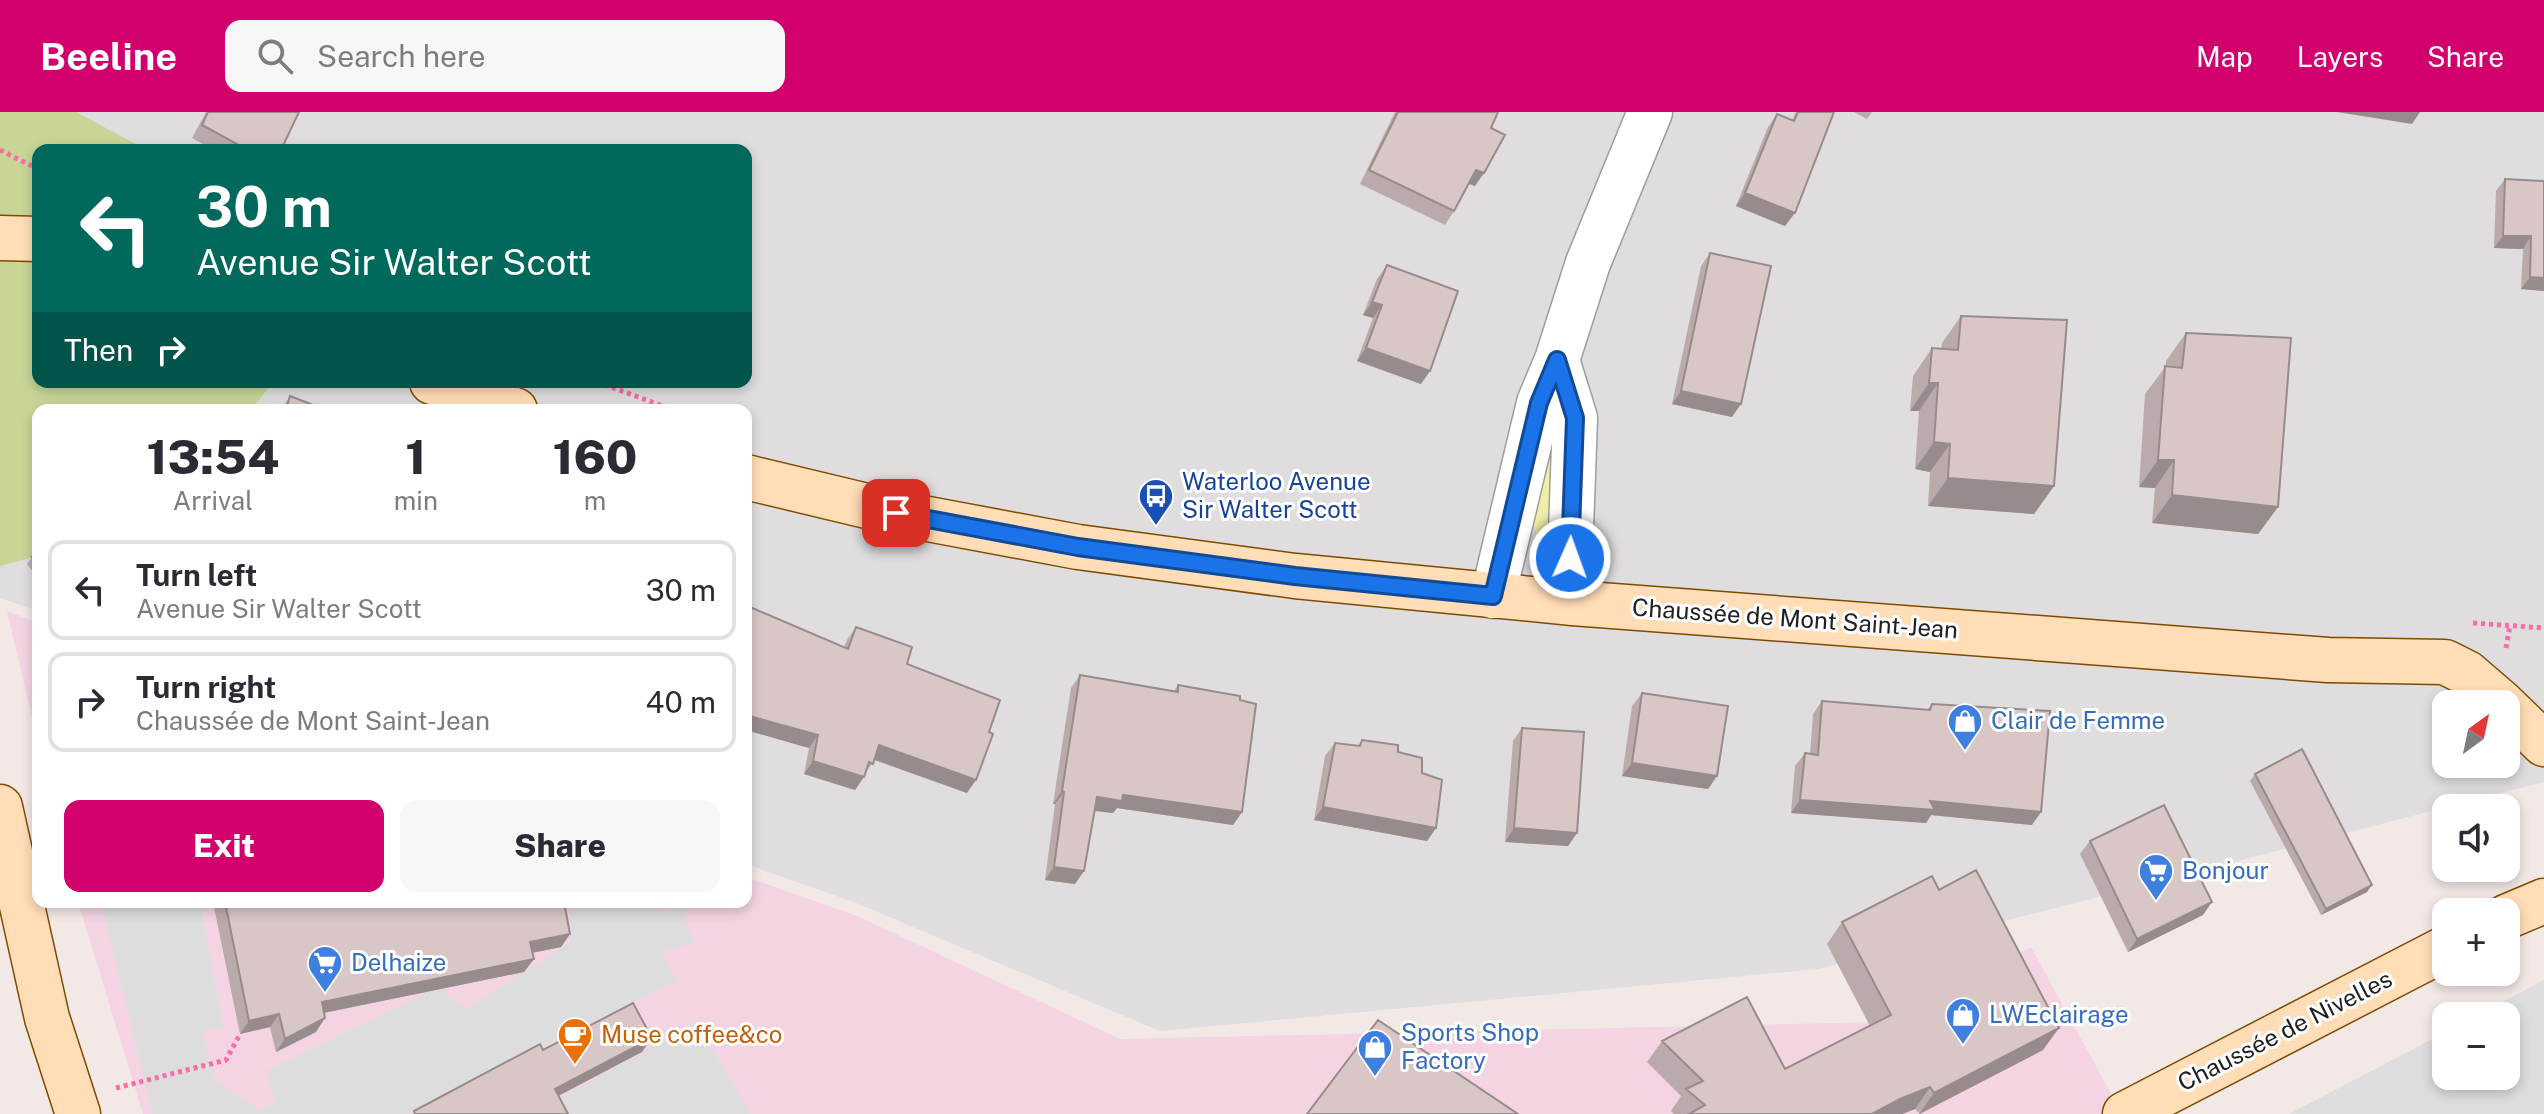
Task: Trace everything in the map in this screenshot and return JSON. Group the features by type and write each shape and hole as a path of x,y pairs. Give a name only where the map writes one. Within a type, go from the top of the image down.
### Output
{"street":[{"path":"1493,596 1539,403 1557,360 1588,263 1650,112"},
{"path":"0,238 32,239"},
{"path":"1557,360 1575,418 1570,558 1573,603"},
{"path":"450,388 497,404"},
{"name":"Chaussée de Mont Saint-Jean","path":"752,478 896,513 1078,547 1295,576 1573,603 2296,658 2445,662 2467,673 2487,690"},
{"name":"Chaussée de Mont Saint-Jean","path":"2520,720 2544,744"},
{"path":"0,807 47,1018 78,1114"},
{"path":"2520,911 2544,901"},
{"name":"Chaussée de Nivelles","path":"2125,1114 2432,955"}],"path":[{"path":"0,150 32,166"},
{"path":"614,388 658,404"},
{"path":"2462,622 2544,628"},
{"path":"117,1088 226,1060 240,1034"}],"shaded area":[{"path":"0,112 2544,112 2544,782 2497,794 2432,794 2432,811 1818,969 1160,1031 854,902 752,866 752,404 32,404 32,609 0,598"},
{"path":"1556,408 1553,520 1538,539 1530,512"},
{"path":"7,611 32,621 32,717"},
{"path":"752,879 857,916 1120,1039 1884,1022 2031,947 2122,1114 143,1114 80,908 752,908"},
{"path":"102,908 201,908 223,1028 202,1032 216,1081 260,1111 275,1101 266,1071 437,988 467,1009 571,942 569,908 649,908 648,912 682,908 694,943 662,952 677,981 410,1114 153,1114"},
{"path":"2544,980 2544,1114 2289,1114 2432,1039 2432,1090 2520,1090 2520,1002 2502,1002"},
{"path":"696,1022 751,1114 568,1114 560,1098"}],"green space":[{"path":"0,112 76,112 136,144 32,144 32,388 268,388 256,404 32,404 32,558 0,566"}],"building":[{"path":"208,112 299,112 284,144 237,144 202,125"},
{"path":"1398,112 1498,112 1491,128 1505,135 1484,173 1476,170 1454,211 1369,170"},
{"path":"1798,112 1834,112 1795,213 1745,193 1777,114 1794,121"},
{"path":"2505,179 2544,181 2544,278 2530,277 2531,236 2503,236"},
{"path":"1710,253 1771,266 1741,404 1681,391"},
{"path":"1387,265 1458,291 1430,371 1366,348 1382,305 1372,302"},
{"path":"1961,316 2067,320 2054,486 1948,478 1950,444 1934,442 1938,383 1929,383 1932,348 1958,350"},
{"path":"2186,333 2291,338 2278,507 2172,495 2174,460 2158,460 2165,366 2182,368"},
{"path":"290,396 311,404 288,404"},
{"path":"752,608 848,649 856,627 912,647 907,664 1000,700 989,732 993,734 976,780 879,745 873,764 869,762 864,777 813,761 818,735 752,717"},
{"path":"1080,675 1178,692 1178,685 1240,696 1240,700 1256,704 1242,812 1123,795 1122,801 1097,797 1084,871 1054,867"},
{"path":"1642,693 1728,706 1717,776 1632,763"},
{"path":"1822,701 1930,710 1932,704 2050,711 2041,812 1930,801 1935,810 1800,800 1805,753 1818,755"},
{"path":"1522,728 1584,732 1577,833 1514,828"},
{"path":"1362,740 1398,745 1398,752 1422,758 1422,773 1442,780 1436,828 1323,807 1335,743 1360,746"},
{"path":"2302,749 2372,885 2326,909 2255,774"},
{"path":"2164,805 2212,902 2137,939 2090,841"},
{"path":"1976,870 2059,1028 1934,1093 1930,1087 1872,1114 1689,1114 1705,1105 1686,1089 1703,1081 1662,1041 1747,997 1785,1069 1891,1015 1842,922 1932,876 1939,890"},
{"name":"Delhaize","path":"226,908 565,908 570,934 530,942 534,959 322,1002 325,1018 285,1039 279,1014 249,1021"},
{"path":"633,1003 652,1038 555,1089 568,1114 415,1114 414,1111 540,1044 543,1050"},
{"path":"1378,1020 1518,1114 1307,1114"}],"place":[{"name":"Waterloo Avenue Sir Walter Scott","path":"1156,527"},
{"name":"Clair de Femme","path":"1965,752"},
{"name":"Bonjour","path":"2156,902"},
{"name":"Delhaize","path":"325,994"},
{"name":"LWEclairage","path":"1963,1046"},
{"name":"Muse coffee&co","path":"575,1066"},
{"name":"Sports Shop Factory","path":"1375,1078"}],"route":[{"path":"896,513 1078,547 1295,576 1493,596 1539,403 1557,360 1575,418 1570,558"}]}
